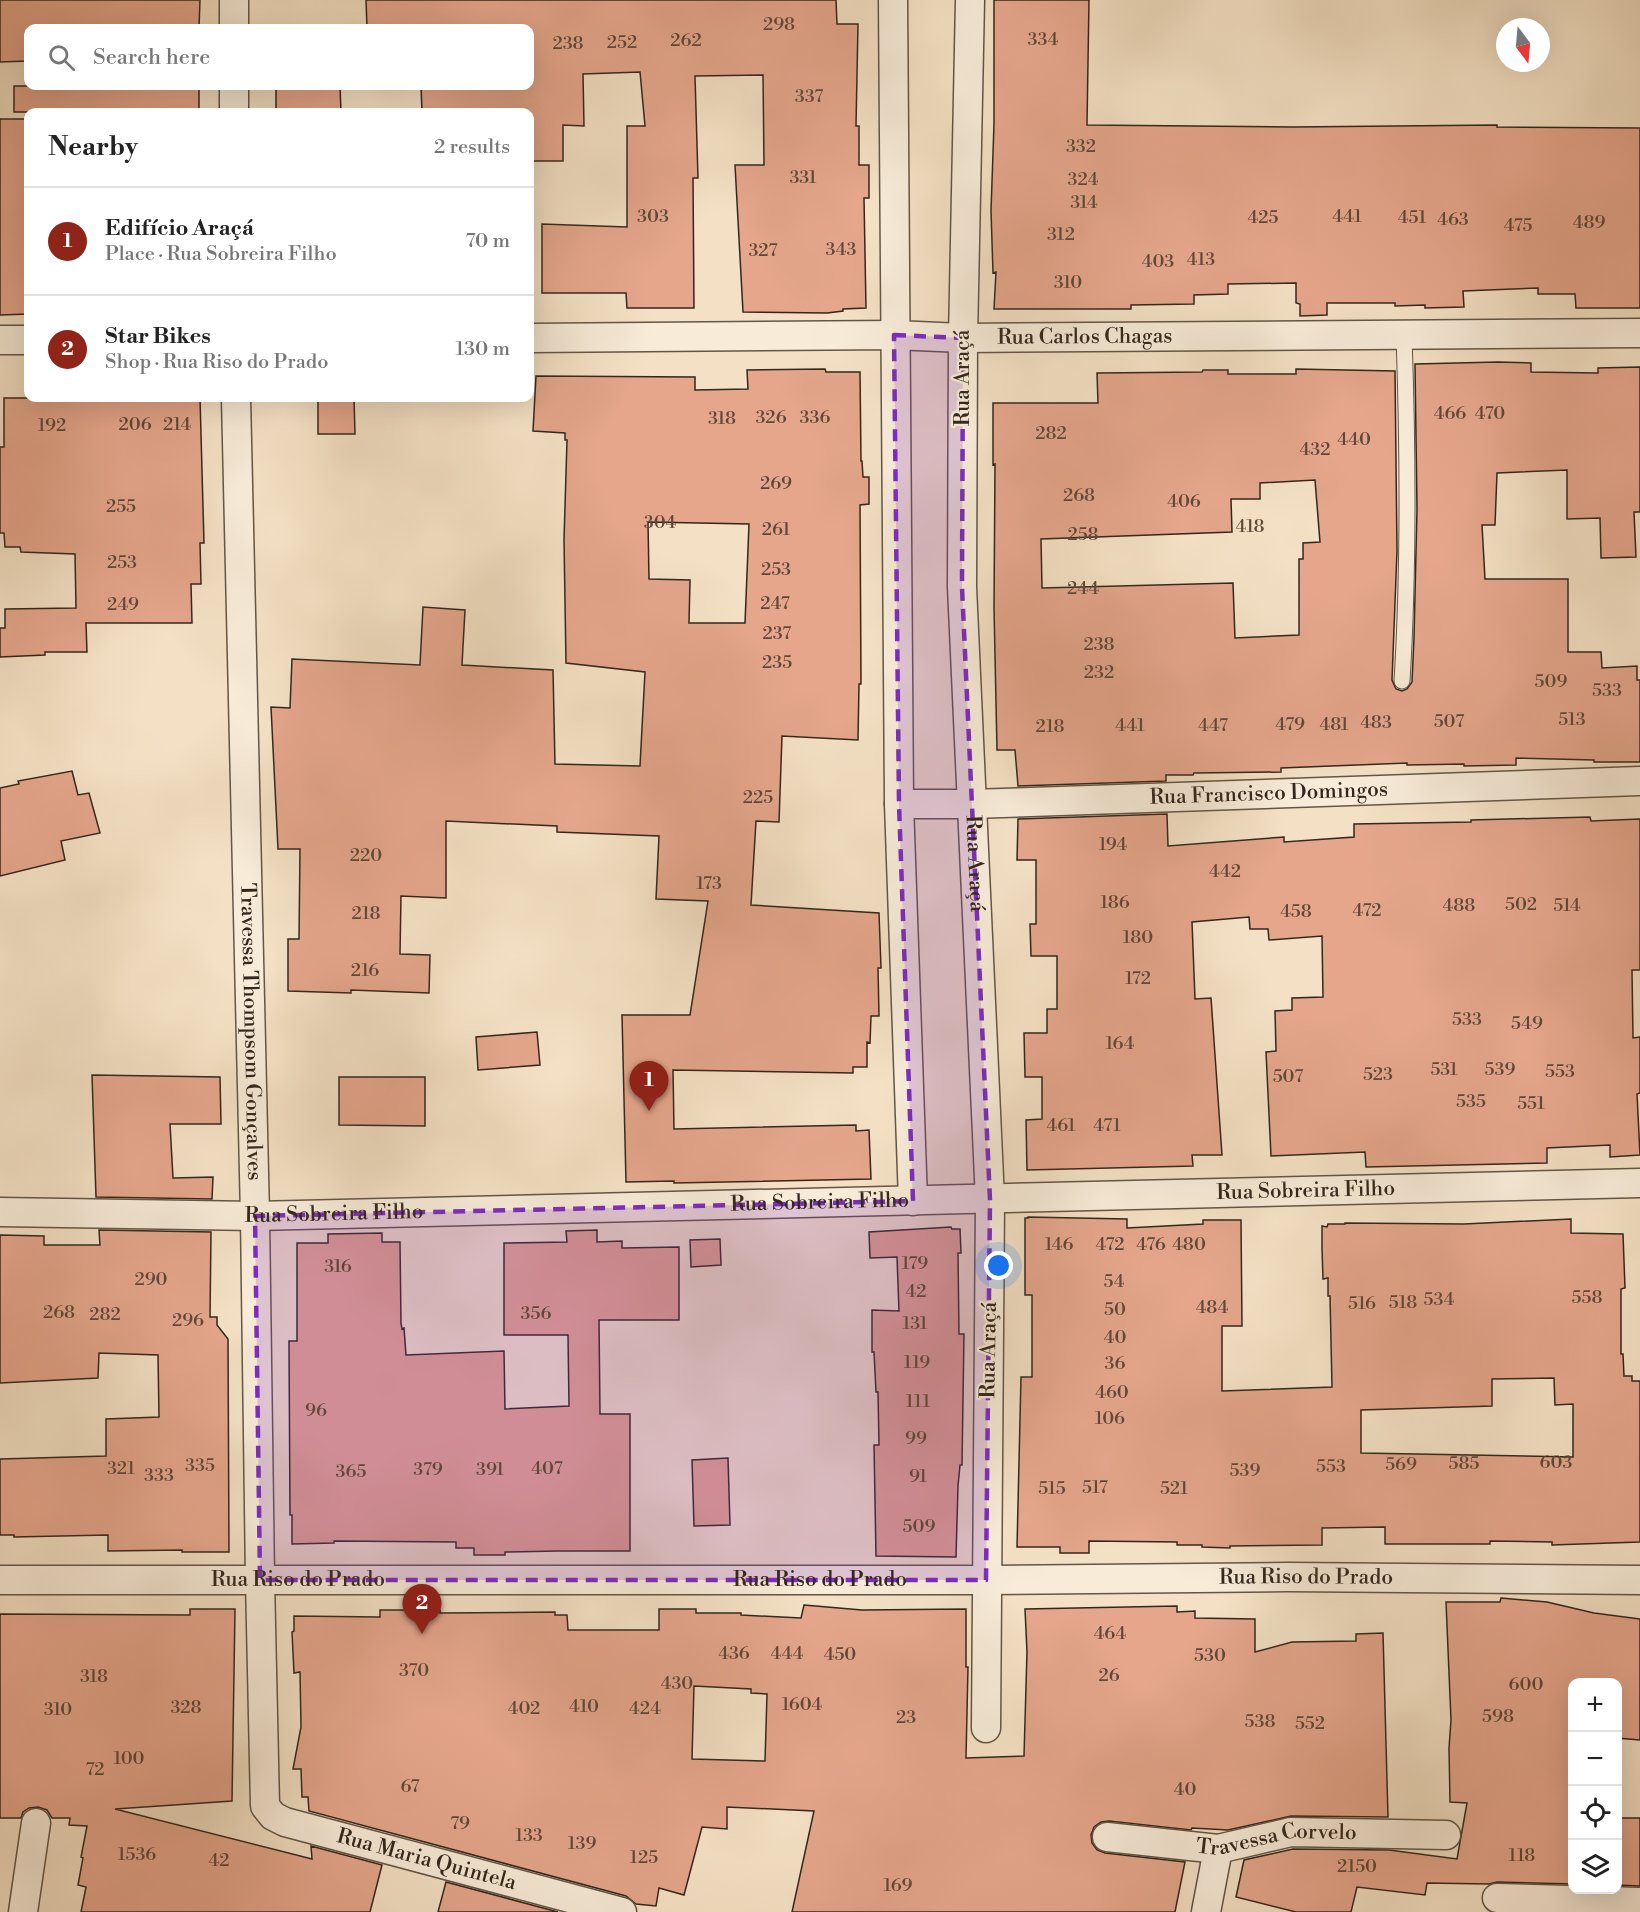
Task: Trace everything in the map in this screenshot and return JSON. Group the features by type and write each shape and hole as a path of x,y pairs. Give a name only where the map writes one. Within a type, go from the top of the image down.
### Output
{"street":[{"path":"234,0 234,24"},
{"path":"893,0 899,804 914,1201"},
{"name":"Rua Araçá","path":"970,0 963,338 962,586 990,1200 986,1728"},
{"path":"234,90 234,108"},
{"name":"Rua Carlos Chagas","path":"534,338 894,335 963,338 1640,333"},
{"path":"0,340 24,340"},
{"name":"Travessa Thompsom Gonçalves","path":"236,402 255,1216 264,1798 268,1812"},
{"name":"Rua Francisco Domingos","path":"899,804 971,804 1640,781"},
{"name":"Rua Sobreira Filho","path":"0,1212 255,1216 1640,1183"},
{"name":"Rua Riso do Prado","path":"0,1580 986,1580 1287,1577 1640,1580"},
{"name":"Rua Maria Quintela","path":"268,1812 285,1822 622,1912"},
{"path":"23,1912 36,1823"},
{"name":"Travessa Corvelo","path":"1107,1837 1218,1849 1292,1832 1446,1835"},
{"path":"1206,1912 1218,1849"},
{"path":"1497,1898 1640,1902"}],"lane":[{"path":"1402,681 1408,462 1404,336"}],"highlighted area":[{"path":"894,335 963,338 962,587 990,1200 986,1580 260,1580 255,1216 913,1201 899,804"}],"building":[{"path":"0,0 200,0 199,24 24,24 24,61 0,62"},
{"path":"366,0 836,0 837,24 858,24 856,126 859,126 859,165 869,165 869,198 864,198 866,308 843,309 843,311 827,313 743,312 735,165 764,165 763,75 695,76 698,178 693,178 694,308 627,308 626,293 542,293 542,224 627,227 627,126 645,126 640,72 583,74 584,126 563,125 563,161 534,161 534,108 422,108 421,90 534,90 534,24 367,24"},
{"path":"994,0 1089,0 1087,125 1293,127 1497,125 1497,127 1640,128 1640,308 1576,308 1575,294 1538,294 1538,288 1463,291 1464,307 1425,308 1425,305 1395,306 1395,303 1327,303 1327,315 1300,316 1300,304 1296,303 1296,283 1228,284 1228,294 1194,295 1194,304 1131,305 1131,309 994,309 996,272 993,273 991,211"},
{"path":"14,86 24,86 24,90 199,90 199,108 24,108 24,112 14,112"},
{"path":"276,90 340,90 341,108 276,108"},
{"path":"0,119 24,119 24,314 0,315"},
{"path":"1531,363 1531,372 1598,373 1598,368 1640,367 1640,512 1634,512 1636,557 1601,558 1600,518 1567,519 1567,470 1497,473 1495,525 1482,525 1485,579 1568,579 1568,652 1601,652 1602,668 1637,666 1637,680 1640,680 1640,762 1516,758 1516,765 1407,765 1407,763 1281,768 1281,772 1166,775 1166,781 1018,786 1015,750 997,750 993,403 1098,403 1097,373 1228,370 1228,374 1296,374 1296,369 1395,371 1397,551 1392,680 1396,689 1402,691 1407,689 1412,682 1414,638 1417,509 1415,364","holes":["1315,480 1320,542 1303,543 1303,559 1299,559 1299,635 1235,638 1233,583 1042,588 1041,539 1232,532 1231,499 1260,499 1260,483"]},
{"path":"825,369 826,372 860,372 861,461 863,477 869,477 869,504 860,505 861,684 859,684 858,740 782,736 779,822 756,821 751,905 879,913 881,968 878,968 879,1016 871,1016 870,1043 867,1042 867,1067 853,1067 853,1073 673,1070 674,1129 856,1125 856,1131 869,1130 871,1179 626,1182 622,1015 690,1015 708,901 656,899 659,836 557,832 557,826 446,821 446,898 401,896 400,954 430,955 429,993 351,990 351,993 288,991 288,939 299,939 300,849 278,849 271,707 290,708 292,659 420,665 423,607 465,610 462,665 553,670 555,764 640,766 645,672 566,663 564,540 567,440 565,440 565,433 533,431 536,376 695,377 695,390 748,389 747,370","holes":["648,522 749,524 745,623 689,623 690,580 649,579"]},
{"path":"4,398 24,398 24,402 200,402 204,543 200,543 201,584 191,584 192,623 86,623 87,652 45,652 45,655 0,657 0,628 5,628 5,609 76,608 75,554 21,552 20,547 5,547 4,533 0,533 0,447 4,447"},
{"path":"318,402 354,402 355,434 318,434"},
{"path":"72,771 78,795 89,793 100,833 61,841 65,860 0,876 0,788 19,784 18,781"},
{"path":"1167,814 1168,846 1284,837 1284,842 1354,837 1354,824 1590,817 1591,821 1640,819 1640,970 1632,970 1633,1038 1640,1037 1640,1093 1637,1094 1640,1155 1610,1157 1610,1145 1547,1148 1547,1163 1366,1167 1365,1152 1271,1156 1266,1052 1276,1051 1275,1011 1292,1010 1292,998 1323,997 1322,936 1269,940 1268,929 1250,929 1249,917 1192,922 1195,999 1211,998 1222,1155 1192,1155 1193,1166 1027,1170 1026,1120 1042,1119 1042,1077 1025,1077 1024,1033 1047,1033 1047,1009 1057,1009 1057,956 1031,956 1030,924 1036,924 1036,860 1017,860 1018,819"},
{"path":"537,1032 540,1065 478,1070 476,1037"},
{"path":"92,1075 220,1077 221,1124 170,1124 173,1178 213,1177 212,1199 96,1197"},
{"path":"339,1077 425,1077 425,1126 339,1125"},
{"path":"1025,1218 1127,1219 1127,1228 1203,1224 1203,1220 1241,1220 1242,1326 1222,1326 1222,1391 1332,1387 1330,1296 1328,1296 1328,1278 1323,1279 1322,1226 1345,1223 1464,1224 1571,1219 1571,1233 1623,1234 1625,1288 1621,1289 1621,1354 1623,1354 1624,1376 1632,1376 1632,1381 1640,1381 1640,1542 1552,1545 1552,1542 1490,1541 1490,1544 1385,1544 1385,1527 1322,1528 1322,1545 1230,1546 1230,1548 1177,1545 1177,1542 1089,1541 1089,1553 1060,1553 1060,1547 1017,1547 1021,1377 1032,1377 1032,1295 1025,1295","holes":["1554,1378 1555,1405 1573,1404 1573,1457 1361,1453 1361,1410 1492,1406 1492,1379"]},
{"path":"951,1227 960,1229 959,1334 964,1334 962,1465 960,1465 958,1486 956,1557 876,1556 874,1445 879,1445 878,1392 876,1392 874,1352 872,1352 872,1310 899,1311 897,1257 870,1258 869,1232"},
{"path":"99,1230 211,1232 210,1317 217,1317 217,1325 228,1339 229,1552 108,1551 108,1535 14,1537 14,1535 0,1535 0,1459 106,1456 106,1419 159,1417 158,1355 99,1353 98,1378 0,1383 0,1235 44,1236 44,1245 100,1245"},
{"path":"597,1230 597,1242 622,1241 622,1248 679,1247 679,1320 599,1320 600,1414 630,1414 630,1551 505,1552 505,1555 474,1555 474,1548 456,1548 456,1542 334,1541 334,1543 292,1544 289,1341 297,1341 297,1243 328,1243 328,1234 382,1233 382,1242 400,1242 401,1323 402,1329 404,1328 406,1355 504,1351 505,1409 569,1406 568,1335 504,1335 504,1243 567,1242 566,1231"},
{"path":"720,1239 721,1265 691,1267 690,1240"},
{"path":"728,1458 730,1525 694,1526 692,1460"},
{"path":"1501,1598 1547,1602 1594,1613 1640,1619 1640,1740 1622,1738 1622,1678 1568,1678 1568,1884 1427,1883 1425,1895 1357,1887 1351,1912 1296,1912 1236,1897 1244,1860 1293,1849 1389,1850 1457,1859 1467,1803 1450,1802 1451,1720 1446,1602 1500,1602"},
{"path":"804,1605 862,1610 966,1609 966,1667 968,1667 966,1758 1024,1756 1027,1652 1025,1609 1177,1606 1177,1612 1195,1611 1195,1618 1255,1619 1255,1652 1292,1642 1356,1641 1356,1634 1383,1633 1388,1817 1291,1816 1228,1830 1192,1828 1191,1830 1109,1821 1101,1822 1094,1827 1091,1835 1092,1843 1097,1850 1105,1853 1185,1862 1175,1912 792,1912 814,1811 727,1807 727,1829 702,1827 684,1895 659,1888 656,1906 636,1904 626,1896 309,1811 308,1797 302,1797 301,1769 293,1769 301,1727 300,1672 294,1673 292,1632 294,1631 294,1616 380,1617 380,1610 440,1610 440,1613 555,1612 555,1615 567,1615 568,1630 659,1630 659,1609 696,1609 696,1613 741,1613 741,1615 801,1618","holes":["694,1686 751,1689 751,1693 767,1694 765,1761 692,1759"]},
{"path":"190,1609 235,1609 232,1801 115,1809 312,1859 311,1846 382,1865 370,1912 81,1912 86,1887 78,1885 87,1826 69,1825 70,1818 52,1818 47,1810 38,1807 29,1808 23,1812 21,1818 0,1818 0,1614 190,1615"},
{"path":"1622,1818 1640,1818 1640,1886 1622,1885"},
{"path":"446,1882 558,1912 438,1912"}],"place":[{"name":"Edifício Araçá","path":"649,1111"},
{"name":"Star Bikes","path":"422,1634"}]}
